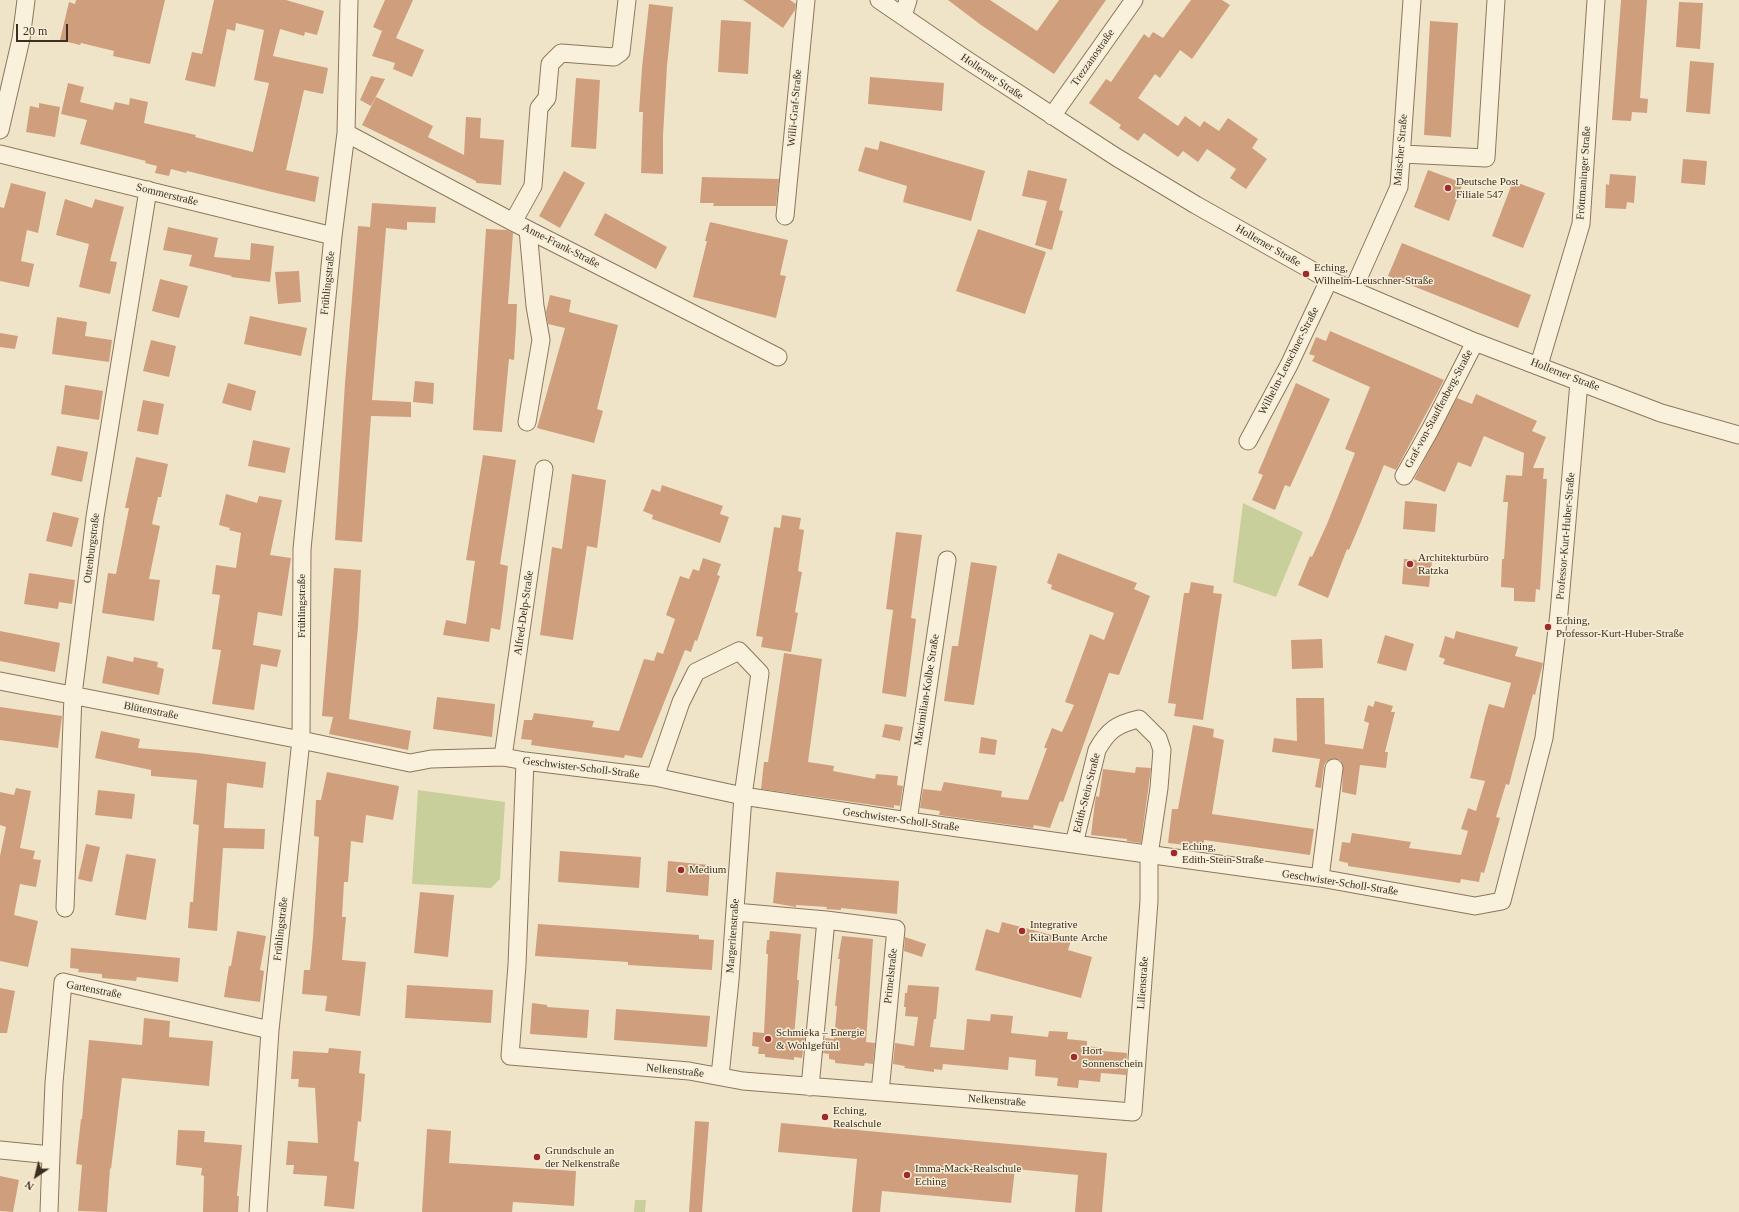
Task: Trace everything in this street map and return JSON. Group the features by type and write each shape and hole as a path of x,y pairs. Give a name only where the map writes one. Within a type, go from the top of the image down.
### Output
{"street":[{"path":"0,130 21,39 26,0"},
{"name":"Frühlingstraße","path":"258,1212 270,1030 301,740 302,549 333,236 346,133 349,0"},
{"path":"513,222 533,186 539,108 547,98 550,64 561,53 614,58 621,52 627,0"},
{"name":"Willi-Graf-Straße","path":"785,216 806,0"},
{"name":"Hollerner Straße","path":"879,0 1052,116 1196,205 1329,280 1474,342 1539,365 1661,413 1739,434"},
{"path":"903,16 908,0"},
{"name":"Trezzanostraße","path":"1052,116 1134,0"},
{"name":"Maischer Straße","path":"1353,290 1399,187 1412,0"},
{"path":"1402,154 1486,158 1496,0"},
{"name":"Fröttmaninger Straße","path":"1539,365 1581,224 1596,0"},
{"name":"Anne-Frank-Straße","path":"346,133 528,230 778,357"},
{"name":"Sommerstraße","path":"0,154 333,236"},
{"name":"Ottenburgstraße","path":"64,908 73,695 96,517 148,190"},
{"path":"527,422 541,340 535,306 528,230"},
{"name":"Wilhelm-Leuschner-Straße","path":"1248,441 1289,365 1329,280"},
{"name":"Graf-von-Stauffenberg-Straße","path":"1404,476 1430,430 1474,342"},
{"name":"Professor-Kurt-Huber-Straße","path":"1502,901 1544,738 1559,613 1579,382"},
{"name":"Alfred-Delp-Straße","path":"503,757 544,469"},
{"name":"Maximilian-Kolbe Straße","path":"908,821 947,560"},
{"name":"Margeritenstraße","path":"655,777 681,702 696,672 739,651 760,674 743,796 730,980 720,1076"},
{"name":"Blütenstraße","path":"0,681 301,740"},
{"name":"Edith-Stein-Straße","path":"1074,844 1097,750 1111,730 1124,723 1139,719 1158,738 1162,750 1159,788 1148,855"},
{"name":"Geschwister-Scholl-Straße","path":"301,740 410,763 431,759 503,757 655,777 743,796 908,821 1320,878 1475,906 1502,901"},
{"name":"Nelkenstraße","path":"525,761 516,965 510,1056 689,1071 743,1081 1133,1112"},
{"path":"1320,878 1334,768"},
{"name":"Lilienstraße","path":"1133,1112 1149,901 1148,855"},
{"name":"Primelstraße","path":"735,912 826,920 896,929 880,1092"},
{"path":"810,1086 826,920"},
{"name":"Gartenstraße","path":"51,1155 54,1083 63,982 270,1030"},
{"path":"0,1150 51,1155 49,1212"}],"green space":[{"path":"1243,503 1303,532 1276,597 1233,582"},
{"path":"418,790 505,802 500,879 491,888 412,884"},
{"path":"635,1200 646,1200 645,1212 634,1212"}],"building":[{"path":"76,0 165,0 150,64 113,56 114,51 81,43 80,45 60,40 69,2 75,4"},
{"path":"214,0 286,0 324,11 317,35 305,32 304,36 280,29 273,56 328,68 323,94 304,90 286,170 319,177 315,202 187,171 186,173 171,169 169,176 155,173 157,166 145,163 146,161 80,144 87,120 61,114 68,83 84,87 80,102 113,110 115,102 129,105 130,98 148,102 144,123 196,135 195,137 253,152 269,83 254,80 264,30 236,23 235,31 227,29 215,87 185,80 192,52 202,54"},
{"path":"385,0 413,0 396,38 424,50 412,77 393,69 395,63 372,56 382,31 373,27"},
{"path":"743,0 790,0 796,4 795,10 783,28"},
{"path":"948,0 990,0 1037,31 1059,0 1106,0 1054,74 981,25"},
{"path":"1191,0 1222,0 1230,5 1192,59 1180,50 1160,78 1155,74 1138,98 1178,126 1185,116 1200,127 1204,121 1219,131 1228,118 1258,139 1252,148 1267,159 1246,189 1230,178 1236,169 1207,149 1198,162 1183,151 1178,157 1144,133 1138,141 1119,128 1121,125 1089,103 1106,79 1111,82 1144,34 1149,38 1153,32 1163,38"},
{"path":"1621,0 1647,0 1640,98 1648,99 1647,113 1632,112 1631,121 1612,120"},
{"path":"1679,2 1703,3 1700,49 1676,47"},
{"path":"649,4 673,7 667,66 663,136 663,174 641,173 643,112 639,112"},
{"path":"721,20 751,22 748,74 718,72"},
{"path":"1430,21 1458,23 1451,137 1424,135"},
{"path":"1690,61 1714,63 1710,114 1686,112"},
{"path":"371,76 385,79 371,106 360,100"},
{"path":"870,77 944,83 942,111 868,104"},
{"path":"576,78 600,80 596,149 571,147"},
{"path":"376,97 433,126 428,137 464,155 466,117 481,118 480,138 504,140 501,185 476,183 476,181 362,125"},
{"path":"39,103 60,107 55,137 26,132 30,106 39,108"},
{"path":"880,141 985,171 971,221 903,202 907,186 858,171 865,147 878,150"},
{"path":"1683,159 1707,161 1705,185 1681,183"},
{"path":"1028,170 1067,179 1059,210 1063,211 1052,250 1035,245 1047,201 1022,196"},
{"path":"1428,170 1463,183 1449,221 1414,207"},
{"path":"564,171 585,183 560,228 539,216"},
{"path":"1610,174 1636,176 1634,203 1627,202 1626,209 1605,208 1606,184 1609,185"},
{"path":"702,177 779,179 776,206 713,206 714,203 700,203"},
{"path":"1513,181 1545,193 1523,248 1492,236"},
{"path":"11,183 46,192 38,233 27,230 21,261 34,264 29,287 0,281 0,207 4,208"},
{"path":"65,199 92,208 95,199 124,207 110,261 117,262 110,294 79,287 89,244 56,235"},
{"path":"372,203 436,207 435,223 407,222 407,230 386,228 372,400 411,402 411,417 371,416 362,542 335,540 345,383 358,226 370,227"},
{"path":"605,213 667,247 656,269 594,235"},
{"path":"710,222 788,240 780,275 786,276 776,318 693,297 707,241 705,241"},
{"path":"168,227 218,238 214,257 250,260 251,243 274,246 270,282 231,277 232,276 189,266 192,255 163,250"},
{"path":"486,229 507,230 513,233 508,304 517,304 516,328 514,360 509,359 502,432 473,430"},
{"path":"978,229 1046,252 1025,314 956,291"},
{"path":"1402,243 1531,295 1518,328 1388,276"},
{"path":"299,271 301,302 278,304 275,272"},
{"path":"160,279 188,286 179,318 152,311"},
{"path":"550,295 571,300 569,312 618,325 597,409 603,411 594,443 537,428 565,328 548,324 546,312"},
{"path":"250,316 307,328 301,356 244,344"},
{"path":"57,317 87,322 85,336 112,340 109,362 52,354"},
{"path":"1330,331 1444,380 1396,470 1384,465 1349,550 1347,549 1328,598 1298,585 1310,556 1312,557 1327,524 1355,453 1345,449 1370,387 1312,361 1315,356 1309,354 1316,337 1326,341"},
{"path":"0,333 18,336 15,349 0,347"},
{"path":"151,340 176,346 169,377 143,371"},
{"path":"415,381 434,383 433,404 413,402"},
{"path":"228,383 256,391 251,411 222,403"},
{"path":"1296,383 1330,399 1290,487 1285,485 1275,510 1252,500 1263,475 1258,473"},
{"path":"65,385 103,391 99,420 61,414"},
{"path":"1476,394 1537,421 1532,431 1546,437 1533,468 1544,468 1543,479 1547,479 1540,590 1536,589 1535,602 1514,601 1514,588 1501,587 1502,559 1504,559 1508,502 1503,502 1506,475 1522,476 1524,453 1484,436 1471,467 1458,462 1445,492 1414,479 1457,398 1472,404"},
{"path":"143,400 164,404 158,435 137,431"},
{"path":"253,440 290,448 285,473 248,466"},
{"path":"57,446 88,452 82,482 51,475"},
{"path":"483,455 516,460 500,564 508,566 500,630 491,628 489,642 443,635 446,620 466,624 475,561 466,560"},
{"path":"136,457 168,464 161,497 158,497 152,524 160,526 149,579 160,580 154,621 102,613 108,573 116,574 129,508 125,508"},
{"path":"572,474 606,480 597,548 587,546 573,640 540,635 552,547 562,549"},
{"path":"662,485 723,506 720,514 729,517 720,543 652,519 653,515 643,511 652,489 660,492"},
{"path":"226,494 257,503 259,496 282,500 270,555 291,558 282,616 258,612 253,645 281,650 277,667 261,664 254,710 212,704 221,650 212,649 220,595 212,594 216,565 236,568 241,533 229,530 230,528 219,525"},
{"path":"1405,501 1437,504 1435,532 1403,529"},
{"path":"53,512 79,518 72,547 46,541"},
{"path":"782,515 801,518 799,529 804,530 798,571 802,572 795,612 798,613 791,652 761,647 763,637 756,636 774,527 780,528"},
{"path":"896,532 922,535 911,618 916,619 906,697 882,693 893,610 886,609"},
{"path":"1058,553 1137,583 1134,589 1150,596 1119,675 1109,673 1063,802 1060,801 1050,828 1034,825 1033,828 939,815 940,811 920,808 923,789 941,791 944,782 1002,791 1001,797 1028,800 1047,748 1044,748 1052,728 1062,732 1074,705 1065,702 1090,634 1104,640 1114,613 1051,589 1052,585 1047,583"},
{"path":"703,558 721,564 717,575 720,576 697,641 695,640 691,652 685,650 642,758 625,755 624,758 531,745 532,740 521,739 524,720 532,720 534,713 594,721 592,727 619,731 644,659 654,661 657,652 663,654 675,619 666,615 680,576 689,579 693,569 699,571"},
{"path":"1404,559 1432,561 1429,587 1402,584"},
{"path":"971,562 997,566 974,705 944,701 952,646 958,646"},
{"path":"334,568 361,570 358,627 349,719 411,731 408,750 329,734 333,717 322,716"},
{"path":"29,573 75,580 72,604 59,602 58,609 24,604"},
{"path":"1191,582 1214,586 1213,593 1222,594 1203,720 1174,716 1176,704 1168,703 1184,593 1189,593"},
{"path":"0,631 60,643 55,672 0,661"},
{"path":"1456,631 1518,647 1515,656 1543,663 1535,695 1533,694 1509,785 1506,784 1496,817 1500,818 1484,873 1481,872 1479,882 1461,879 1460,883 1348,866 1348,863 1339,861 1342,842 1350,843 1352,833 1411,842 1409,848 1461,855 1468,831 1461,829 1468,808 1476,811 1485,781 1470,778 1485,717 1489,704 1504,708 1511,683 1443,664 1445,659 1439,657 1445,636 1454,639"},
{"path":"1385,635 1414,644 1406,671 1377,663"},
{"path":"1322,639 1323,668 1292,669 1291,640"},
{"path":"784,653 822,659 808,762 834,766 833,771 875,779 876,774 898,776 897,785 903,786 900,806 894,805 894,808 761,789 764,762 768,762"},
{"path":"107,656 133,662 134,657 158,662 157,667 164,669 159,695 102,683"},
{"path":"437,697 495,704 492,737 433,729"},
{"path":"1296,698 1324,698 1325,744 1363,749 1369,723 1364,721 1368,705 1373,707 1375,701 1393,706 1391,712 1395,712 1385,752 1388,752 1386,768 1360,765 1356,795 1342,792 1343,765 1340,760 1331,759 1326,762 1324,766 1321,788 1315,787 1320,759 1272,752 1274,738 1297,741"},
{"path":"0,707 62,716 58,748 0,740"},
{"path":"885,724 903,727 900,741 882,737"},
{"path":"1193,725 1214,729 1213,737 1224,740 1212,814 1314,829 1310,855 1204,840 1203,847 1168,843 1172,809 1178,809"},
{"path":"101,731 140,739 138,748 198,753 266,762 263,788 227,783 224,828 265,829 264,849 223,848 217,931 188,928 190,902 193,902 199,825 193,824 197,780 151,776 151,770 95,758"},
{"path":"981,737 997,740 995,755 979,753"},
{"path":"1136,767 1151,768 1141,843 1127,841 1127,839 1091,835 1096,796 1099,797 1103,769 1135,773"},
{"path":"327,772 399,786 393,820 366,815 363,843 351,841 348,882 344,882 342,917 346,917 342,960 366,962 360,1016 325,1011 327,996 302,994 304,970 310,970 313,937 319,837 314,836 316,800 321,800"},
{"path":"16,788 31,791 20,848 35,851 33,859 41,860 36,887 20,884 14,915 38,921 28,967 0,961 0,856 6,827 0,825 0,792 14,795"},
{"path":"98,790 135,794 132,819 95,815"},
{"path":"86,844 100,847 92,882 78,879"},
{"path":"560,851 641,857 639,888 558,882"},
{"path":"126,854 156,859 146,920 115,915"},
{"path":"668,861 710,865 708,896 666,892"},
{"path":"776,872 899,881 897,914 841,908 841,910 826,909 827,907 796,905 796,907 773,903"},
{"path":"420,892 454,895 448,957 414,953"},
{"path":"1002,922 1071,940 1068,950 1092,957 1081,998 975,970 986,929 999,933"},
{"path":"538,924 699,935 699,939 714,940 712,970 628,965 628,962 535,956"},
{"path":"237,931 266,936 260,970 264,971 260,1002 224,997"},
{"path":"770,931 801,934 794,1036 805,1037 802,1058 794,1057 794,1060 765,1057 765,1054 758,1054 759,1047 752,1046 753,1032 764,1033 768,954 766,954 767,940 769,940"},
{"path":"842,936 873,939 866,1042 875,1043 873,1064 865,1063 864,1066 835,1063 835,1060 829,1059 829,1054 823,1053 825,1038 834,1039 837,1006 835,1006 840,959 838,959"},
{"path":"905,937 926,944 922,957 904,951"},
{"path":"71,948 180,958 178,982 137,977 136,981 102,978 102,974 78,972 79,969 70,968"},
{"path":"407,985 493,990 491,1023 405,1018"},
{"path":"908,985 939,987 936,1019 934,1019 930,1047 964,1050 967,1019 990,1021 991,1014 1013,1016 1011,1033 1048,1037 1049,1031 1068,1032 1067,1039 1087,1041 1087,1046 1103,1048 1103,1051 1127,1053 1126,1075 1101,1073 1100,1082 1079,1080 1078,1088 1057,1086 1058,1078 1035,1076 1036,1060 1009,1057 1008,1070 943,1064 942,1070 934,1069 934,1072 904,1068 905,1066 893,1064 895,1043 914,1046 918,1017 905,1016 905,993 907,993"},
{"path":"0,988 15,991 7,1033 0,1033"},
{"path":"532,1003 547,1005 547,1007 589,1010 587,1038 530,1034"},
{"path":"616,1009 710,1016 707,1047 614,1040"},
{"path":"144,1018 170,1021 169,1037 213,1041 209,1086 122,1078 111,1169 110,1168 107,1212 78,1211 82,1165 76,1164 82,1119 89,1040 142,1045"},
{"path":"329,1048 361,1051 359,1073 365,1074 361,1122 358,1121 354,1161 359,1162 354,1209 324,1206 327,1176 293,1174 294,1165 286,1165 288,1141 318,1143 315,1088 298,1087 299,1079 291,1079 293,1051 328,1053"},
{"path":"695,1121 709,1122 702,1212 689,1212"},
{"path":"781,1123 1107,1153 1102,1212 1075,1212 1078,1175 1015,1169 1011,1203 882,1191 880,1212 852,1212 857,1159 778,1152"},
{"path":"427,1129 451,1131 449,1163 576,1171 574,1206 513,1202 512,1212 422,1212"},
{"path":"178,1130 205,1131 204,1142 242,1145 237,1196 239,1196 238,1212 203,1212 204,1176 201,1175 202,1168 176,1165"},
{"path":"0,1176 19,1180 13,1212 0,1211"}],"place":[{"name":"Deutsche Post Filiale 547","path":"1448,188"},
{"name":"Eching, Wilhelm-Leuschner-Straße","path":"1306,274"},
{"name":"Architekturbüro Ratzka","path":"1410,564"},
{"name":"Eching, Professor-Kurt-Huber-Straße","path":"1548,627"},
{"name":"Eching, Edith-Stein-Straße","path":"1174,853"},
{"name":"Medium","path":"681,870"},
{"name":"Integrative Kita Bunte Arche","path":"1022,931"},
{"name":"Schmieka – Energie & Wohlgefühl","path":"768,1039"},
{"name":"Hort Sonnenschein","path":"1074,1057"},
{"name":"Eching, Realschule","path":"825,1117"},
{"name":"Grundschule an der Nelkenstraße","path":"537,1157"},
{"name":"Imma-Mack-Realschule Eching","path":"907,1175"}]}
